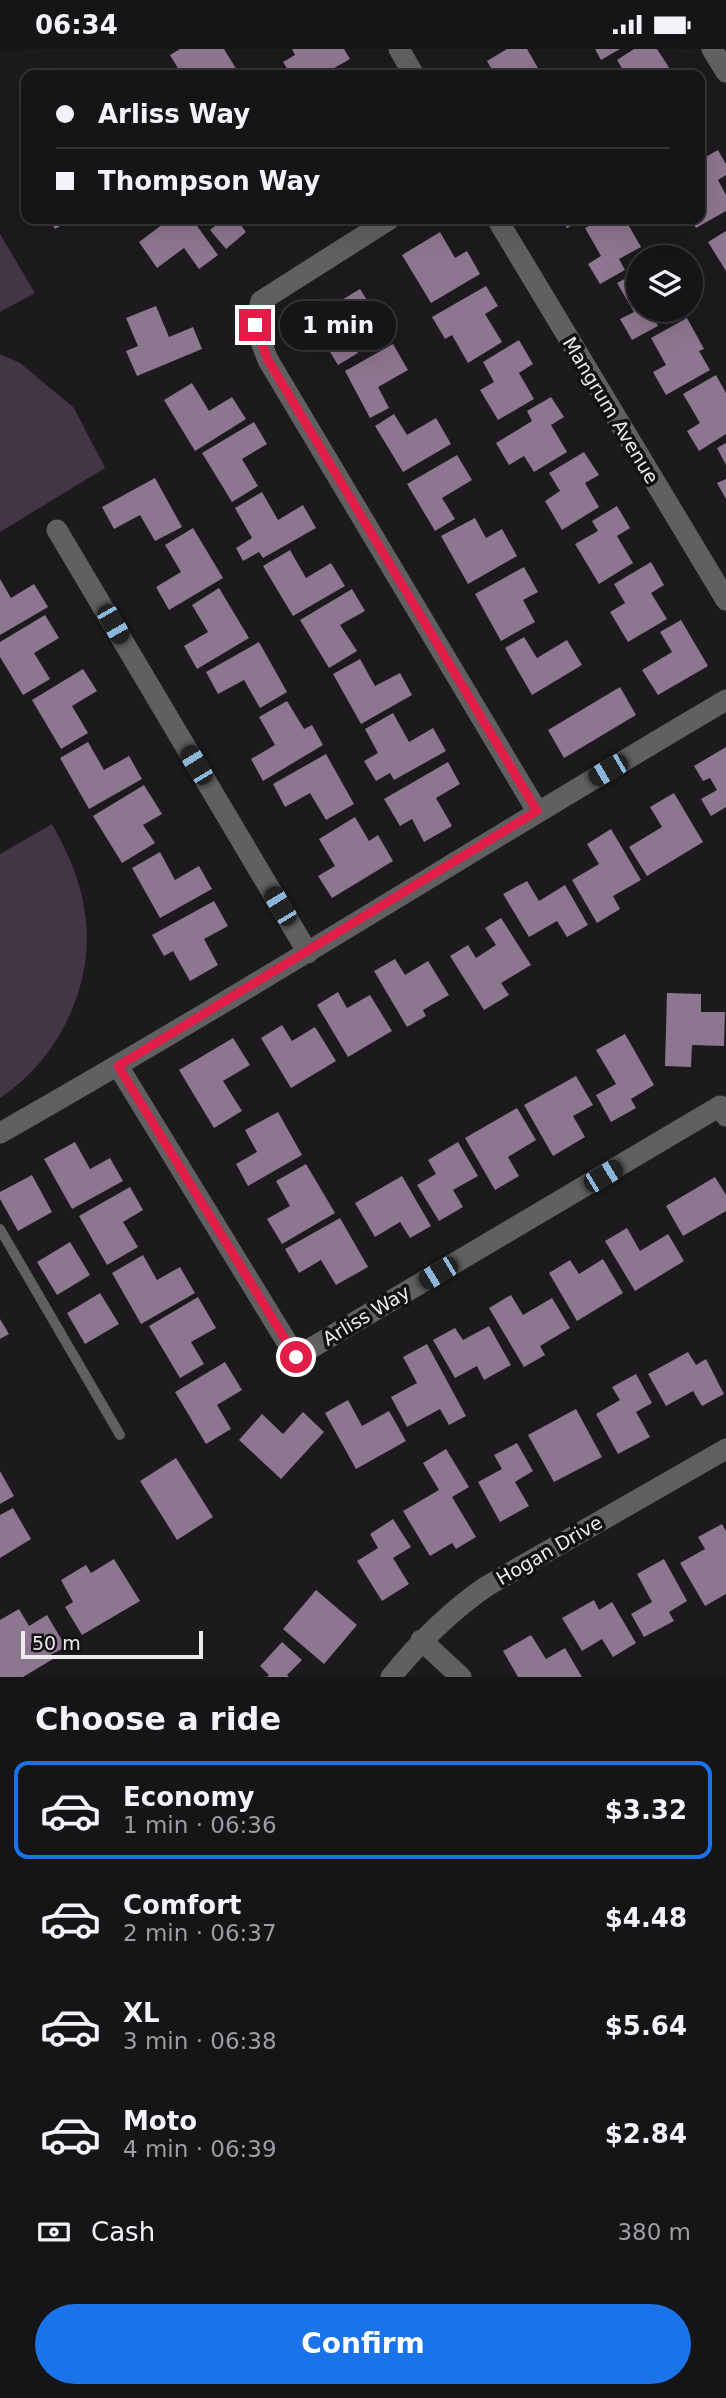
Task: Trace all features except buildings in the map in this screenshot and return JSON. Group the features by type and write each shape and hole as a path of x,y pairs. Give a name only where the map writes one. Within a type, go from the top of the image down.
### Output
{"street":[{"path":"399,49 411,70"},
{"path":"712,49 726,72"},
{"path":"382,224 261,301 255,325 268,360 537,811"},
{"name":"Mangrum Avenue","path":"500,224 726,600"},
{"path":"57,530 308,953"},
{"path":"0,1133 308,953 537,811 726,700"},
{"name":"Arliss Way","path":"118,1066 296,1357 720,1106 726,1116"},
{"name":"Hogan Drive","path":"391,1677 421,1640 454,1609 487,1586 726,1449"},
{"path":"421,1640 461,1677"}],"lane":[{"path":"0,1229 120,1434"}],"shaded area":[{"path":"0,234 35,293 0,312"},
{"path":"0,354 20,363 74,408 105,468 0,532"},
{"path":"52,824 73,867 83,902 87,940 85,967 68,1018 55,1042 21,1082 0,1098 0,854"}],"route":[{"path":"255,325 268,360 537,811 308,953 118,1066 296,1357"}]}
